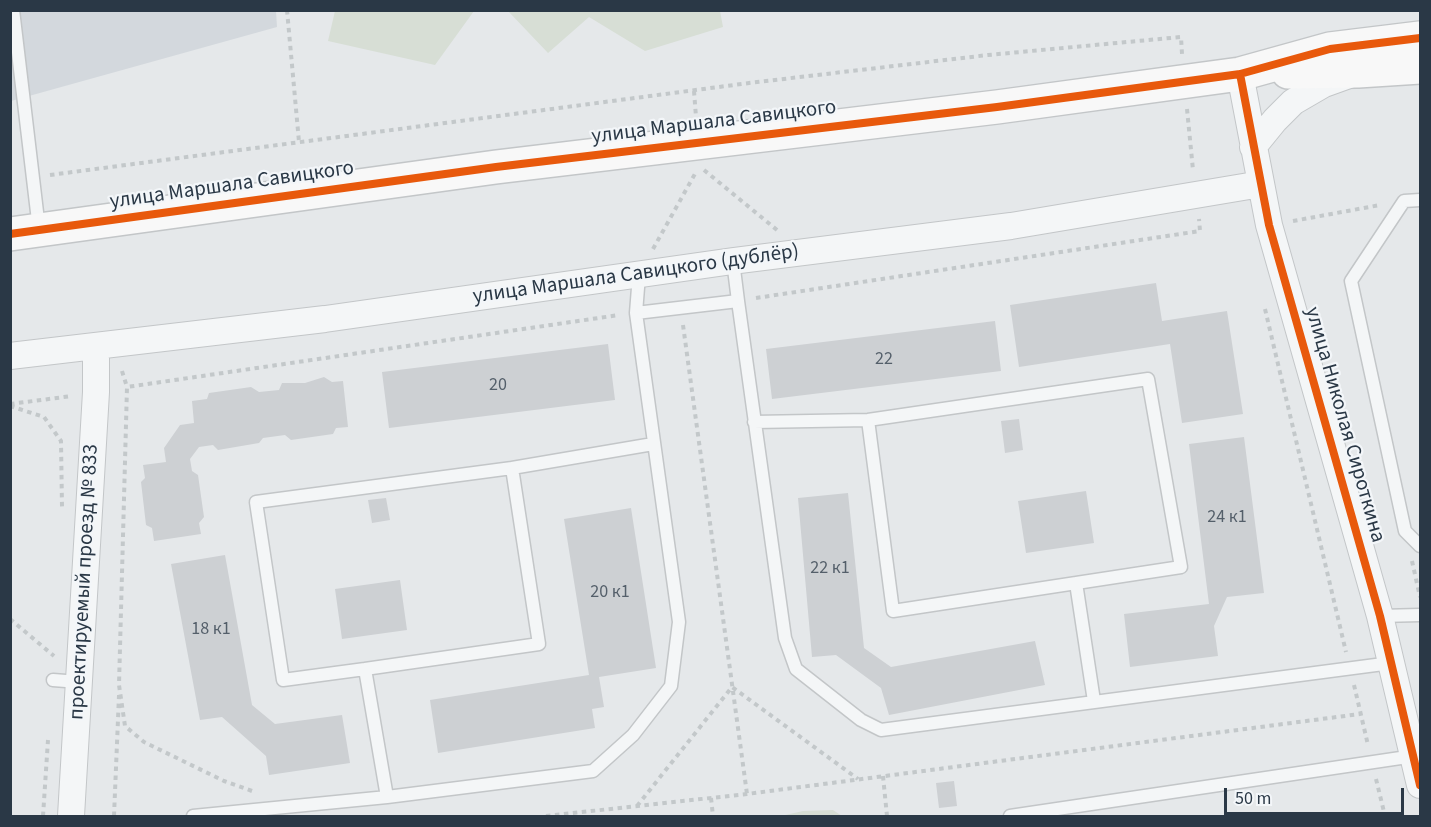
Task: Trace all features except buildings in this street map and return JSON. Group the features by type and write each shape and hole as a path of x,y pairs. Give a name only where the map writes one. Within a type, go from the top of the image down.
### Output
{"street":[{"name":"улица Маршала Савицкого","path":"25,232 496,167 997,107 1245,73 1330,49 1420,38"},
{"path":"1245,73 1358,71 1420,67"},
{"path":"1253,147 1293,102 1324,84 1358,71"},
{"name":"улица Николая Сироткина","path":"1245,73 1253,147 1269,225 1380,616 1420,784"},
{"name":"улица Маршала Савицкого (дублёр)","path":"10,356 326,319 733,261 1011,226 1261,184"},
{"name":"проектируемый проезд № 833","path":"71,816 96,392 96,347"}],"lane":[{"path":"14,10 16,81 33,177 25,232"},
{"path":"1420,200 1404,201 1351,281 1405,531 1420,546"},
{"path":"733,261 785,638 796,669 861,720 881,730 1391,663"},
{"path":"193,816 387,797 593,771 633,735 672,686 679,622 636,313 639,274"},
{"path":"636,313 738,301"},
{"path":"754,422 868,420 1148,379 1181,567 893,611 868,420"},
{"path":"512,468 539,644 283,680 256,502 512,468 653,444"},
{"path":"1076,583 1094,701"},
{"path":"1380,616 1420,615"},
{"path":"365,669 387,797"},
{"path":"53,680 79,682"},
{"path":"1010,816 1414,756"}],"path":[{"path":"288,10 299,142"},
{"path":"33,177 988,55 1181,37 1200,231 756,298"},
{"path":"694,91 698,143"},
{"path":"639,274 699,166 804,252"},
{"path":"1269,225 1404,201"},
{"path":"1263,303 1385,816"},
{"path":"680,308 747,794"},
{"path":"10,406 44,417 61,441 62,517"},
{"path":"1405,531 1420,599"},
{"path":"10,619 54,656"},
{"path":"53,680 55,644"},
{"path":"114,816 119,686"},
{"path":"732,687 859,779"},
{"path":"637,806 732,687"},
{"path":"546,816 747,794 1360,714"},
{"path":"43,816 49,737"},
{"path":"883,776 887,816"},
{"path":"711,798 714,816"}],"shaded area":[{"path":"335,10 474,11 435,65 328,41"},
{"path":"11,11 276,11 277,27 11,101"},
{"path":"508,11 720,11 723,27 645,51 589,17 548,53"},
{"path":"833,810 842,816 781,816 803,811"}],"cycle path":[{"path":"10,234 496,167 997,107 1240,74 1330,49 1420,38"},
{"path":"1240,74 1269,225 1380,616 1420,785"}]}
